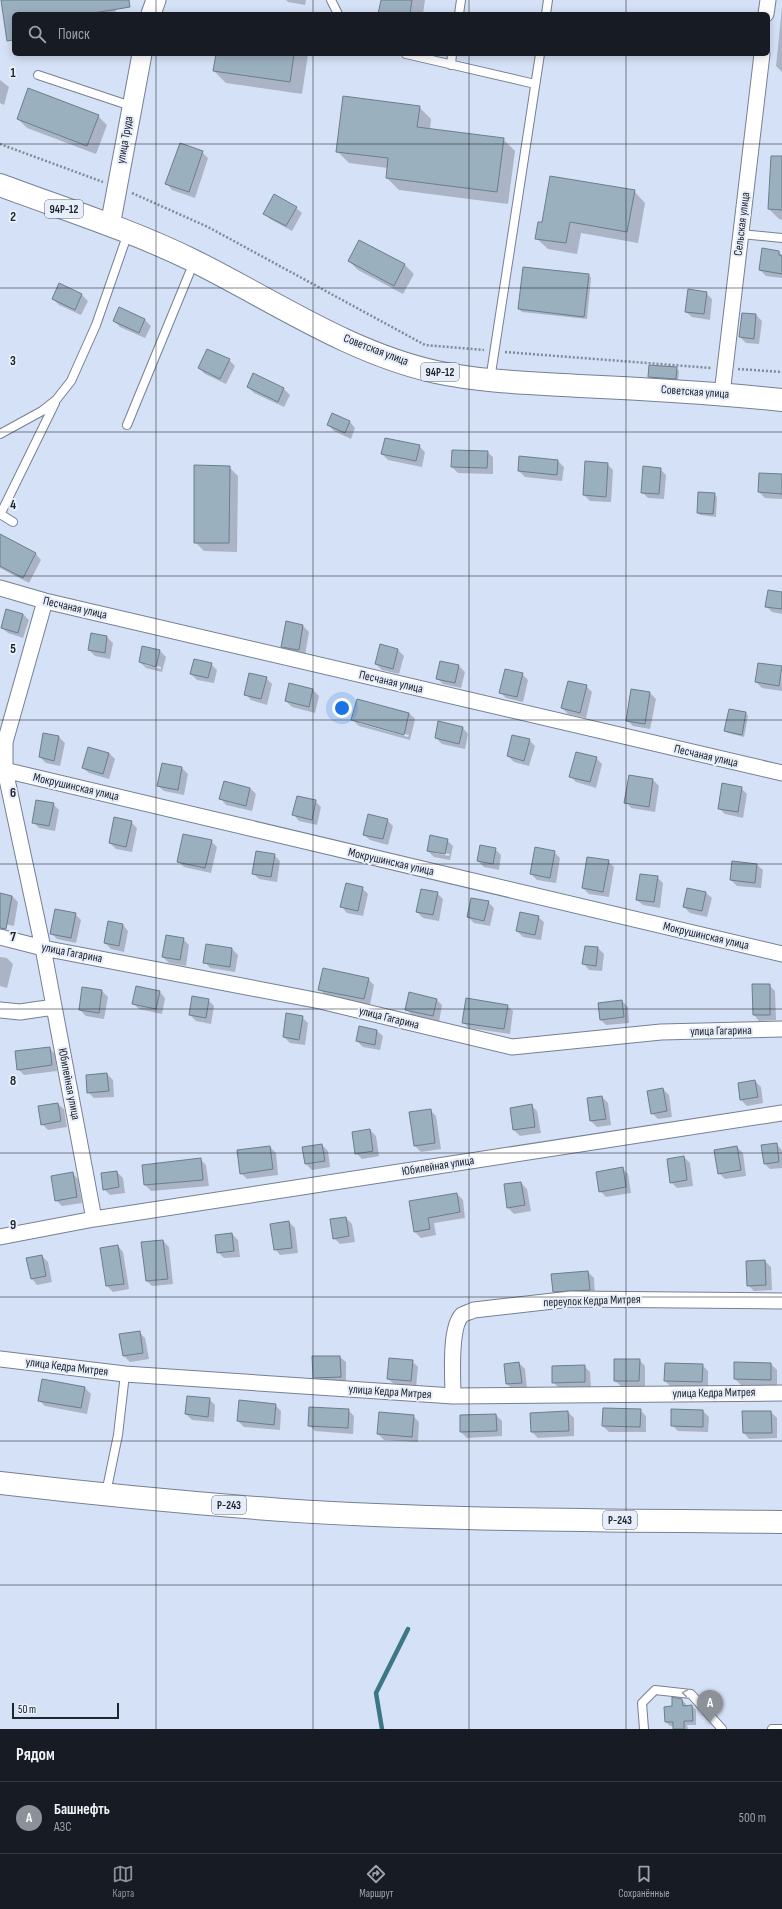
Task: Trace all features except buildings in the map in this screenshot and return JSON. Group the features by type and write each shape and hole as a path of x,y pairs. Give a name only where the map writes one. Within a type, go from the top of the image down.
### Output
{"main road":[{"name":"Советская улица","path":"0,185 119,230 194,261 318,327 388,357 435,371 490,380 722,394 782,400"},
{"name":"Р-243","path":"0,1484 106,1495 283,1510 450,1517 782,1522"}],"street":[{"path":"152,12 156,0"},
{"path":"766,12 768,0"},
{"name":"улица Труда","path":"119,230 116,188 142,56"},
{"name":"Сельская улица","path":"722,394 762,56"},
{"name":"Песчаная улица","path":"0,588 44,601 782,773"},
{"name":"Юбилейная улица","path":"44,601 5,742 3,769 43,948 94,1219"},
{"name":"Мокрушинская улица","path":"3,769 782,954"},
{"name":"улица Гагарина","path":"0,937 43,948 320,1001 512,1048 661,1032 782,1029"},
{"path":"0,1010 20,1012 54,1007"},
{"name":"Юбилейная улица","path":"0,1237 94,1219 782,1113"},
{"name":"переулок Кедра Митрея","path":"453,1396 454,1342 456,1326 462,1315 474,1310 571,1299 782,1302"},
{"name":"улица Кедра Митрея","path":"0,1359 125,1374 453,1396 782,1393"}],"lane":[{"path":"331,0 337,12"},
{"path":"459,12 461,0"},
{"path":"546,12 548,0"},
{"path":"414,56 535,84"},
{"path":"450,65 452,56"},
{"path":"490,380 540,56"},
{"path":"38,74 131,106"},
{"path":"13,522 0,515 56,400 71,381 96,325 119,230"},
{"path":"741,234 782,238"},
{"path":"127,425 194,261"},
{"path":"0,434 42,411 56,400"},
{"path":"106,1495 118,1435 125,1374"},
{"path":"644,1729 642,1703 655,1690 691,1694 722,1729"},
{"path":"772,1729 782,1729"}],"path":[{"path":"0,144 116,188 208,227 425,345 642,364 782,372"}],"waterway":[{"path":"382,1729 376,1693 408,1629"}],"place":[{"name":"Башнефть","path":"710,1723"}]}
